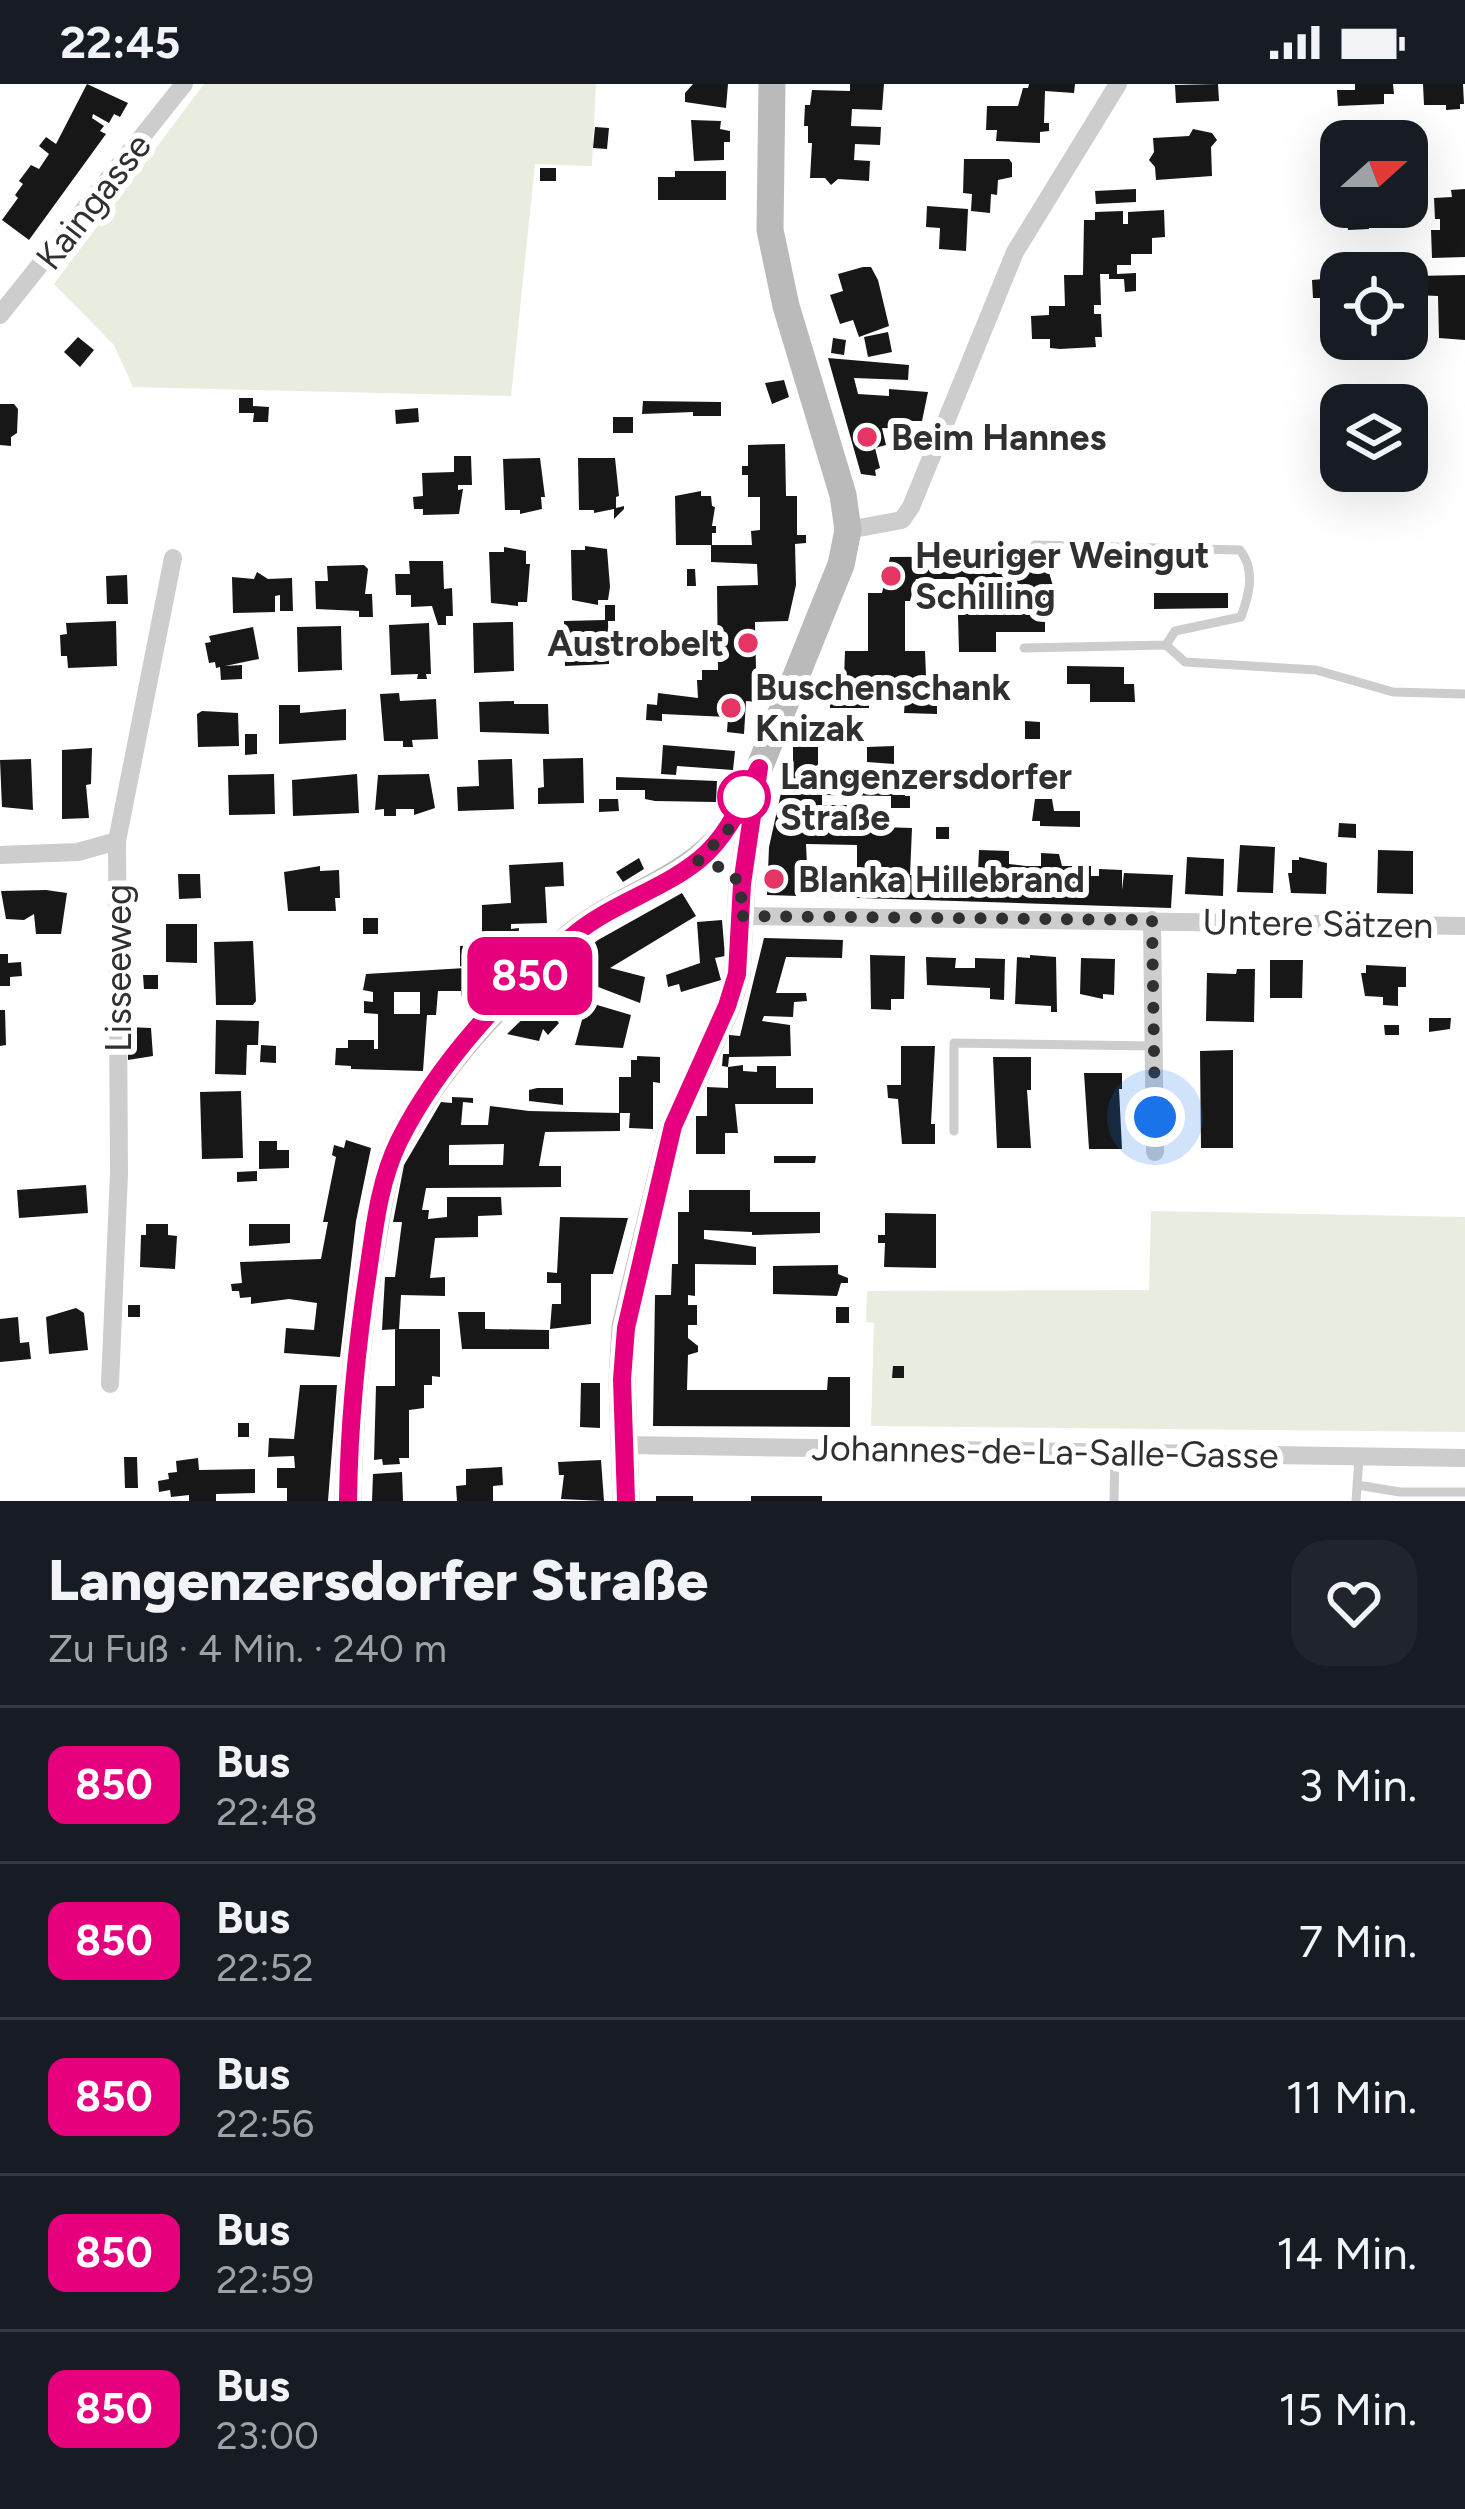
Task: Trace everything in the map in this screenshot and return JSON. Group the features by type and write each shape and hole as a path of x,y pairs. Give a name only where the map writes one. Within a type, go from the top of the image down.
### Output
{"main road":[{"path":"348,1501 354,1378 366,1288 378,1208 398,1143 452,1060 494,1011 571,937 600,914 698,861 728,830 759,768 841,565 848,530 843,495 775,263 767,193 772,84"},
{"path":"626,1501 624,1340 673,1126 732,992 759,768"},
{"path":"698,861 723,868 742,884"}],"street":[{"name":"Kaingasse","path":"0,316 184,84"},
{"path":"848,530 902,520 911,507 1015,252 1118,84"},
{"name":"Lisseeweg","path":"110,1384 119,1173 117,841 173,558"},
{"path":"0,855 78,852 117,841"},
{"name":"Untere Sätzen","path":"740,916 1465,926"},
{"path":"1152,920 1155,1152"},
{"name":"Johannes-de-La-Salle-Gasse","path":"624,1445 1465,1458"}],"lane":[{"path":"1035,545 1227,548 1245,555 1250,592 1240,617 1175,631 1166,645"},
{"path":"1024,648 1166,645 1185,662 1316,670 1393,692 1465,694"},
{"path":"954,1131 954,1042 1154,1046"},
{"path":"1114,1501 1115,1451"},
{"path":"1356,1501 1359,1456"},
{"path":"1357,1485 1400,1492 1465,1492"}],"shaded area":[{"path":"204,84 596,84 592,166 535,164 511,396 133,387 114,345 54,284"},
{"path":"1151,1211 1465,1217 1465,1432 871,1426 874,1323 866,1322 867,1291 1149,1290"}],"building":[{"path":"87,84 128,103 120,117 114,114 109,123 93,114 106,134 29,240 2,220 18,198 15,195 23,184 19,181 31,165 39,169 49,154 39,146 46,137 56,144"},
{"path":"693,84 728,84 726,108 685,102 685,93"},
{"path":"850,84 884,84 882,110 852,109 851,126 881,127 880,145 855,144 854,160 870,161 869,181 838,179 831,185 825,178 810,178 812,143 808,143 808,126 804,126 805,105 810,105 812,90 850,91"},
{"path":"1029,84 1075,84 1074,93 1045,91 1044,123 1049,123 1049,131 1040,132 1040,143 996,141 997,130 986,130 987,106 1018,106"},
{"path":"1218,84 1219,101 1176,103 1175,85"},
{"path":"1355,84 1393,84 1394,94 1384,94 1384,104 1338,106 1337,90 1355,90"},
{"path":"1423,84 1463,84 1464,104 1446,110 1446,105 1424,105"},
{"path":"691,120 721,121 720,129 730,131 730,142 724,142 724,160 694,161"},
{"path":"595,127 609,128 607,149 593,148"},
{"path":"1193,129 1212,133 1217,140 1211,147 1212,176 1156,180 1149,160 1153,138 1189,136"},
{"path":"964,159 1009,159 1012,163 1012,177 998,180 997,195 991,194 990,213 971,211 972,194 963,193"},
{"path":"540,168 556,168 556,181 540,181"},
{"path":"675,171 726,171 726,200 658,200 658,177 675,177"},
{"path":"1136,189 1136,202 1096,204 1095,191"},
{"path":"1465,189 1465,257 1432,258 1431,230 1440,230 1434,198 1452,197 1451,190"},
{"path":"927,206 968,209 966,251 939,249 940,228 926,227"},
{"path":"1164,210 1165,237 1152,238 1152,254 1131,254 1131,265 1117,265 1117,274 1136,273 1136,291 1125,292 1124,279 1100,274 1101,305 1094,305 1094,314 1101,314 1102,337 1095,337 1096,347 1050,348 1050,339 1032,339 1031,316 1049,315 1049,306 1065,306 1064,275 1083,275 1084,220 1095,220 1095,212 1123,211 1123,224 1128,224 1128,212"},
{"path":"871,267 878,280 889,326 859,337 853,320 840,324 830,295 843,291 838,274"},
{"path":"1465,275 1465,340 1439,338 1438,296 1428,296 1428,276"},
{"path":"1320,279 1320,298 1313,298 1312,280"},
{"path":"888,332 892,352 868,357 864,337"},
{"path":"78,337 94,350 80,367 64,352"},
{"path":"833,338 846,340 844,355 831,353"},
{"path":"828,358 909,365 908,380 854,378 858,394 889,396 889,389 928,392 922,421 909,421 909,429 882,428 886,445 875,448 880,468 876,476 861,474"},
{"path":"784,380 789,397 772,404 765,383"},
{"path":"239,398 253,398 253,406 269,407 268,422 253,422 254,413 239,413"},
{"path":"643,401 721,402 721,416 642,414"},
{"path":"0,404 14,404 18,409 11,446 0,445"},
{"path":"418,408 419,422 396,424 395,410"},
{"path":"613,417 633,417 633,433 613,433"},
{"path":"785,444 786,496 797,496 797,535 806,535 806,543 795,544 796,585 788,621 755,622 756,670 763,670 763,677 758,677 758,702 746,701 744,734 727,732 728,717 662,714 662,721 646,720 647,704 657,705 658,693 698,698 702,670 718,670 717,586 758,585 757,564 711,562 711,545 752,545 751,531 760,530 760,497 748,497 748,475 742,475 742,466 748,466 748,445"},
{"path":"454,456 471,456 472,485 458,485 458,490 463,489 459,514 423,515 423,509 414,509 413,497 423,496 422,473 454,472"},
{"path":"540,458 542,509 520,514 520,510 505,510 503,459"},
{"path":"578,458 615,458 616,508 624,509 614,519 614,509 579,510"},
{"path":"701,491 701,496 711,496 715,507 712,545 676,545 675,496"},
{"path":"585,546 607,549 608,600 598,600 598,605 572,600 571,550 585,550"},
{"path":"504,547 526,551 526,564 530,564 527,602 518,602 518,606 491,603 489,552 504,552"},
{"path":"1044,556 1053,586 1045,593 1045,632 996,632 996,652 959,652 957,579 916,579 910,601 905,601 905,651 925,651 927,702 937,702 937,714 904,713 905,700 890,698 869,698 869,708 830,708 830,679 844,679 845,651 868,651 868,593 882,593 890,557"},
{"path":"409,561 443,561 444,589 452,588 453,616 446,616 446,625 438,625 432,606 411,607 411,595 396,595 395,574 410,574"},
{"path":"364,565 368,569 365,594 372,594 373,617 359,617 359,611 316,609 315,581 328,581 327,566"},
{"path":"687,569 695,569 696,586 687,586"},
{"path":"257,572 268,579 292,578 293,611 280,611 280,595 275,596 275,612 233,613 232,577 254,579"},
{"path":"127,575 128,604 107,604 106,576"},
{"path":"1154,593 1228,593 1228,608 1154,609"},
{"path":"605,605 615,605 615,621 608,621 609,664 565,666 564,621 605,620"},
{"path":"116,621 117,666 68,668 67,656 61,656 60,635 67,634 66,623"},
{"path":"513,622 514,671 474,673 473,623"},
{"path":"429,623 431,674 426,674 427,679 417,679 418,674 391,675 389,625"},
{"path":"341,626 342,670 298,672 297,627"},
{"path":"253,627 259,659 225,666 242,665 242,679 221,680 220,667 209,663 205,643 211,642 209,636"},
{"path":"1067,666 1124,667 1124,684 1134,684 1135,702 1090,702 1090,684 1067,684"},
{"path":"399,693 400,701 436,699 438,739 412,740 413,747 403,747 403,741 384,741 380,694"},
{"path":"479,702 548,704 549,734 480,732"},
{"path":"279,705 300,705 300,713 346,709 346,740 279,744"},
{"path":"238,713 239,746 198,747 197,714"},
{"path":"1025,721 1040,722 1040,739 1025,739"},
{"path":"245,734 257,734 257,754 245,755"},
{"path":"663,745 735,751 733,770 677,766 676,775 661,774"},
{"path":"793,745 818,745 818,773 905,773 910,808 891,808 891,796 822,795 822,805 852,805 851,826 912,828 910,875 978,871 979,850 1009,851 1009,864 1026,866 1041,866 1041,853 1059,854 1062,866 1091,866 1091,876 1099,876 1099,869 1122,870 1122,890 1124,873 1173,875 1171,908 767,895 769,847 781,793 793,795","holes":["806,844 857,845 857,875 817,875 818,866 807,865"]},
{"path":"894,746 894,764 867,762 867,747"},
{"path":"92,748 91,784 86,785 89,818 62,819 62,750"},
{"path":"583,758 584,803 538,804 538,788 544,787 543,759"},
{"path":"31,759 33,810 2,807 0,760"},
{"path":"512,759 514,809 458,811 457,787 479,786 478,760"},
{"path":"274,774 275,814 229,815 228,775"},
{"path":"357,774 359,813 293,816 292,780"},
{"path":"429,774 435,808 414,815 414,809 396,809 396,816 375,810 378,775"},
{"path":"616,777 717,781 716,802 645,799 645,790 616,790"},
{"path":"599,799 618,799 619,811 599,812"},
{"path":"1035,799 1052,799 1054,811 1080,811 1080,827 1040,826 1040,821 1032,821"},
{"path":"1339,823 1356,824 1356,838 1338,837"},
{"path":"936,827 949,827 949,839 936,839"},
{"path":"1240,845 1275,847 1273,893 1237,892"},
{"path":"1378,850 1413,851 1413,894 1377,893"},
{"path":"1187,857 1224,859 1223,896 1185,894"},
{"path":"639,858 644,869 623,882 616,872"},
{"path":"1292,860 1327,863 1326,894 1291,893 1288,873 1292,873"},
{"path":"563,862 564,886 545,887 547,923 511,924 511,929 519,928 517,953 512,953 513,968 494,968 494,990 461,996 461,991 438,991 436,1015 427,1015 423,1071 335,1065 336,1048 348,1048 348,1040 374,1040 374,1049 378,1049 378,1014 364,1013 364,1001 373,1002 373,992 363,990 366,974 465,968 460,966 460,946 476,945 476,936 482,936 482,905 511,903 509,865","holes":["394,992 420,992 420,1014 394,1014"]},
{"path":"320,866 320,871 339,870 336,911 288,911 284,872"},
{"path":"178,874 200,874 201,898 179,899"},
{"path":"1,891 67,893 61,934 36,934 34,914 24,920 6,919"},
{"path":"682,893 696,916 610,968 645,977 640,1003 572,977 579,955 598,940"},
{"path":"363,918 378,918 378,934 363,934"},
{"path":"722,920 725,956 715,958 721,980 681,992 679,984 668,987 666,975 700,963 697,922"},
{"path":"166,924 197,924 197,963 166,962"},
{"path":"764,938 843,940 842,958 786,957 776,993 806,993 807,1001 794,1002 793,1017 764,1016 762,1021 790,1025 791,1056 729,1057 728,1067 722,1066 723,1054 729,1054 729,1035 740,1036"},
{"path":"253,941 256,1001 253,1005 216,1005 214,942"},
{"path":"0,954 8,954 8,963 21,962 22,976 10,977 10,986 0,986"},
{"path":"870,955 905,956 904,999 891,999 891,1010 871,1009"},
{"path":"926,957 956,958 955,968 975,968 975,958 1005,959 1004,1000 990,999 990,988 927,985"},
{"path":"1017,957 1056,957 1057,1012 1051,1012 1051,1006 1015,1004"},
{"path":"1081,958 1115,959 1114,995 1103,994 1103,999 1080,994"},
{"path":"1270,960 1303,960 1302,998 1270,998"},
{"path":"1366,965 1406,967 1406,987 1398,987 1398,1006 1383,1005 1383,997 1365,996 1361,973 1366,973"},
{"path":"1237,969 1255,969 1254,1022 1206,1021 1207,973 1236,974"},
{"path":"143,975 158,975 158,989 144,989"},
{"path":"557,986 573,998 553,1016 559,1023 548,1035 543,1029 539,1041 507,1034"},
{"path":"587,1002 631,1015 623,1048 575,1045"},
{"path":"0,1010 5,1010 6,1045 0,1046"},
{"path":"1429,1018 1451,1018 1450,1029 1429,1032"},
{"path":"216,1020 259,1021 258,1045 247,1045 246,1075 215,1074"},
{"path":"1384,1025 1399,1025 1399,1035 1385,1035"},
{"path":"128,1027 151,1028 153,1056 128,1060"},
{"path":"261,1045 276,1046 276,1063 260,1062"},
{"path":"901,1046 935,1046 931,1124 935,1124 935,1144 902,1144 898,1099 888,1098 887,1085 901,1085"},
{"path":"1233,1050 1233,1148 1201,1148 1200,1051"},
{"path":"637,1056 660,1057 660,1083 653,1082 653,1129 629,1128 630,1113 620,1113 620,1131 545,1132 539,1166 561,1166 561,1187 426,1188 422,1210 429,1210 428,1219 447,1217 447,1197 501,1197 502,1215 478,1216 478,1237 435,1238 430,1278 445,1277 445,1296 401,1295 399,1329 382,1330 385,1277 395,1277 402,1222 393,1222 404,1165 441,1102 473,1098 473,1103 463,1102 461,1125 488,1125 490,1106 619,1113 619,1077 631,1077 631,1060","holes":["504,1144 503,1165 449,1165 449,1145"]},
{"path":"993,1057 1031,1057 1031,1090 1027,1090 1031,1148 997,1148"},
{"path":"743,1065 743,1071 757,1072 757,1066 776,1066 776,1088 813,1088 813,1104 735,1104 738,1133 725,1133 725,1154 696,1154 696,1116 707,1116 707,1087 728,1088 728,1067"},
{"path":"1084,1073 1122,1073 1122,1149 1089,1149"},
{"path":"563,1088 563,1105 529,1101 529,1090"},
{"path":"241,1091 243,1158 202,1159 200,1092"},
{"path":"346,1140 371,1148 356,1221 340,1357 284,1353 286,1328 314,1330 317,1303 289,1299 251,1304 251,1297 240,1298 231,1284 242,1283 240,1262 321,1259 334,1145 344,1148"},
{"path":"259,1141 277,1141 277,1150 289,1150 289,1168 259,1169"},
{"path":"774,1156 816,1156 815,1163 774,1163"},
{"path":"257,1171 257,1181 237,1182 237,1172"},
{"path":"86,1185 88,1213 19,1218 17,1190"},
{"path":"689,1190 750,1190 750,1212 820,1212 820,1233 752,1235 704,1230 704,1239 756,1247 756,1265 695,1264 695,1296 688,1295 688,1305 697,1305 697,1325 688,1325 688,1338 698,1352 688,1355 687,1390 827,1390 828,1377 850,1377 850,1427 653,1426 655,1295 671,1295 672,1264 678,1264 678,1212 689,1212"},
{"path":"885,1213 936,1214 936,1268 884,1267 885,1243 878,1243 878,1235 885,1235"},
{"path":"560,1217 628,1218 613,1274 591,1274 591,1324 550,1329 552,1304 561,1304 561,1283 547,1283 547,1272 557,1273"},
{"path":"146,1224 168,1224 168,1235 177,1236 175,1269 140,1267"},
{"path":"249,1224 290,1224 290,1243 249,1246"},
{"path":"838,1265 838,1274 848,1278 848,1283 841,1283 837,1296 773,1294 773,1266"},
{"path":"128,1305 140,1305 140,1317 128,1317"},
{"path":"836,1307 849,1307 849,1323 836,1323"},
{"path":"76,1308 84,1313 88,1350 49,1354 46,1317"},
{"path":"458,1312 485,1312 485,1329 549,1330 549,1349 462,1349"},
{"path":"18,1317 20,1343 29,1342 31,1359 0,1362 0,1319"},
{"path":"395,1329 440,1329 440,1377 432,1376 432,1385 424,1385 424,1408 409,1410 409,1458 383,1465 382,1459 374,1460 376,1386 395,1386"},
{"path":"893,1366 904,1366 904,1378 892,1378"},
{"path":"581,1383 600,1383 600,1428 580,1427"},
{"path":"300,1385 337,1385 328,1501 287,1501 287,1488 277,1488 277,1468 295,1468 294,1456 268,1457 269,1438 294,1439"},
{"path":"238,1423 249,1423 249,1437 238,1437"},
{"path":"124,1457 137,1457 138,1488 125,1488"},
{"path":"198,1458 199,1470 255,1469 255,1493 216,1494 216,1501 189,1501 189,1495 171,1497 170,1490 159,1492 158,1481 177,1472 176,1461"},
{"path":"601,1460 604,1501 561,1499 564,1475 559,1475 558,1462"},
{"path":"502,1467 503,1485 493,1486 493,1501 457,1501 456,1486 466,1485 466,1469"},
{"path":"402,1472 403,1501 372,1501 373,1474"},
{"path":"656,1496 693,1496 693,1501 656,1501"},
{"path":"751,1496 822,1496 822,1501 751,1501"}],"bus line":[{"name":"850","path":"348,1501 354,1378 366,1288 378,1208 398,1143 452,1060 494,1011 600,914 698,861 728,830 759,768 742,884 737,974 673,1126 626,1328 622,1379 626,1501"}],"place":[{"name":"Beim Hannes","path":"867,437"},
{"name":"Heuriger Weingut Schilling","path":"891,576"},
{"name":"Austrobelt","path":"748,643"},
{"name":"Buschenschank Knizak","path":"731,708"},
{"name":"Langenzersdorfer Straße","path":"744,797"},
{"name":"Blanka Hillebrand","path":"774,879"}],"route":[{"path":"744,797 746,794 728,830 698,861 723,868 742,884 740,916 1152,920 1155,1117"}]}
